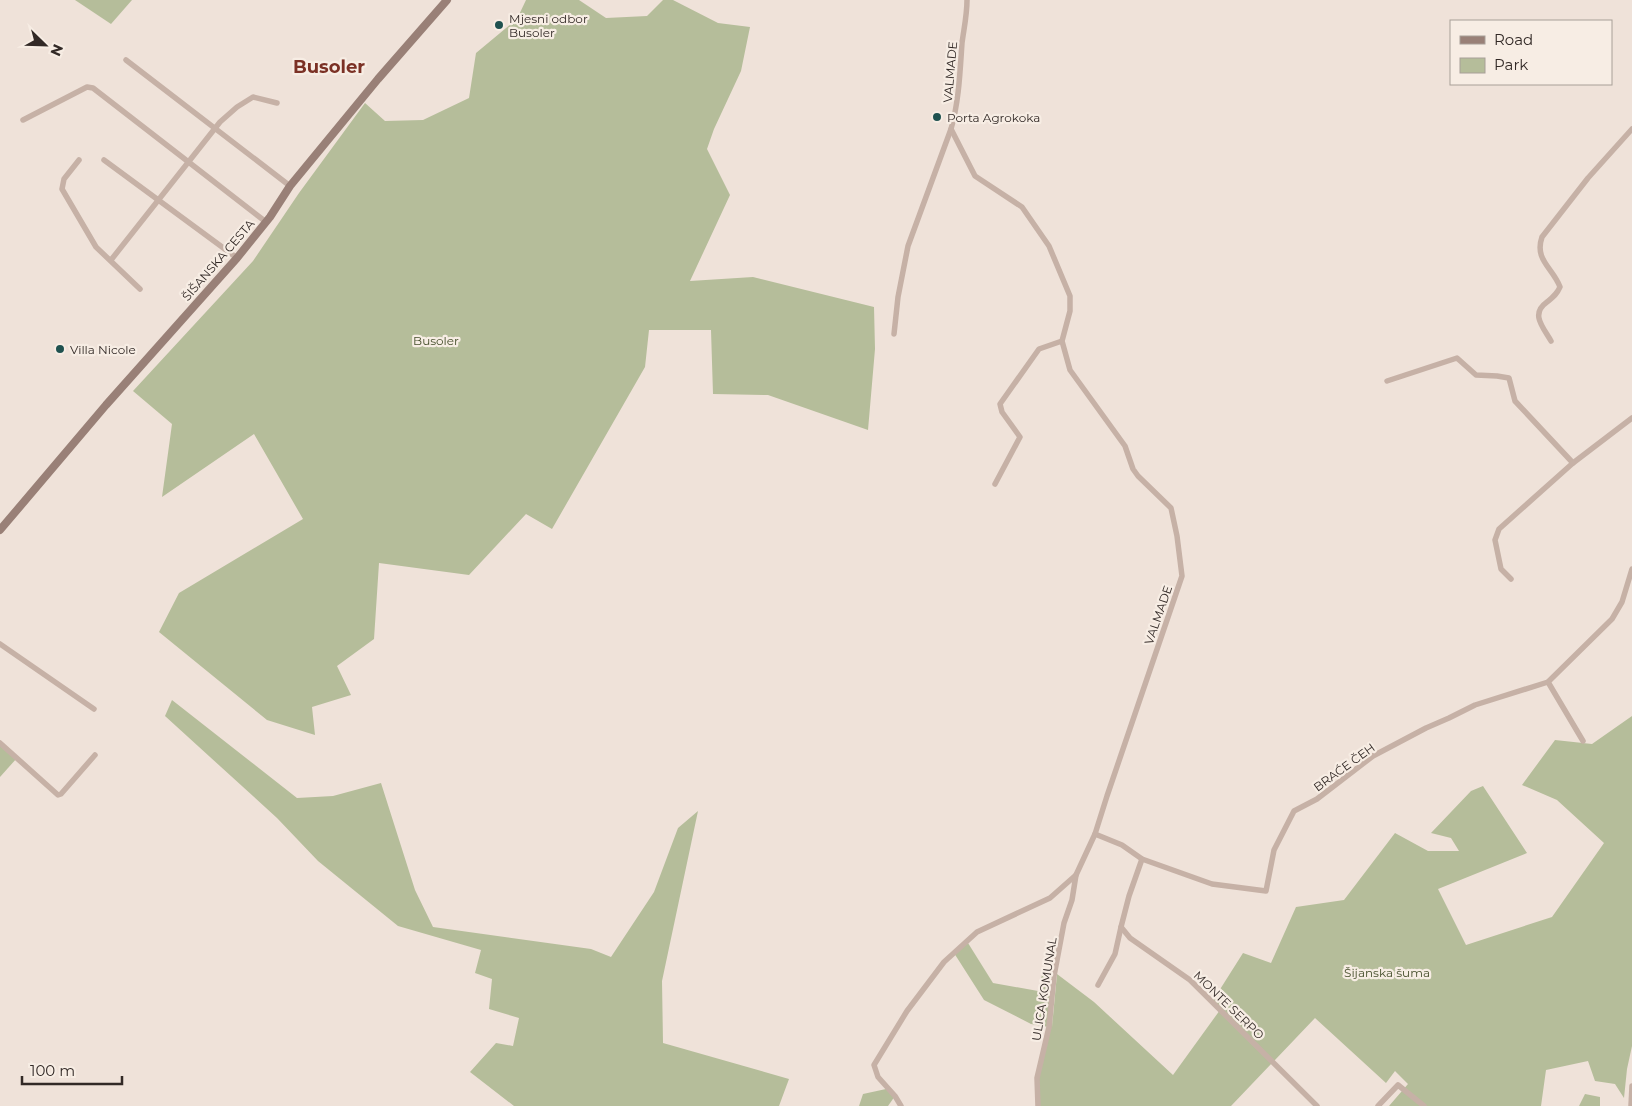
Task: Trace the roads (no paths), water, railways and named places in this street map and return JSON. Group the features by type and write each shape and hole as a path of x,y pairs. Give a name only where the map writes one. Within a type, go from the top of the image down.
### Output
{"main road":[{"name":"ŠIŠANSKA CESTA","path":"0,530 106,405 237,258 266,222 290,186 378,79 447,0"}],"street":[{"name":"VALMADE","path":"894,334 898,297 908,246 956,111 967,0"},
{"path":"126,60 290,186"},
{"path":"23,120 87,87 93,88 266,222"},
{"path":"111,260 215,128 237,107 253,97 277,103"},
{"path":"951,129 976,176 1022,207 1049,246 1070,296 1070,311 1062,341 1039,349 1000,404 1002,412 1020,437 995,484"},
{"path":"1550,341 1538,312 1540,306 1557,294 1560,287 1557,279 1541,257 1539,246 1542,238 1588,178 1632,129"},
{"path":"79,160 64,179 62,189 96,246 140,289"},
{"path":"104,160 237,258"},
{"name":"VALMADE","path":"1062,341 1070,370 1125,446 1133,469 1171,508 1182,576 1095,834"},
{"path":"1387,381 1456,358 1476,375 1509,378 1515,401 1573,463"},
{"path":"1511,579 1501,569 1495,540 1499,529 1573,463 1632,418"},
{"name":"BRAĆE ČEH","path":"1095,834 1122,845 1142,859 1212,884 1266,891 1274,850 1294,811 1317,800 1374,756 1426,728 1475,705 1548,682 1612,619 1622,602 1632,569"},
{"path":"0,644 94,709"},
{"path":"1548,682 1583,741"},
{"path":"0,743 58,795 95,756"},
{"name":"ULICA KOMUNAL","path":"1038,1106 1037,1078 1049,1027 1054,976 1064,923 1072,900 1076,875 1095,834"},
{"path":"1098,985 1115,954 1129,896 1142,859"},
{"name":"ULICA KOMUNAL","path":"901,1106 895,1096 878,1077 874,1065 907,1011 944,962 977,932 1050,898 1076,875"},
{"name":"MONTE SERPO","path":"1121,927 1130,938 1190,980 1316,1106"},
{"path":"1378,1106 1398,1085 1424,1106"},
{"path":"1631,1106 1632,1086"}],"place":[{"name":"Mjesni odbor Busoler","path":"499,25"},
{"name":"Porta Agrokoka","path":"937,117"},
{"name":"Villa Nicole","path":"60,349"}],"district":[{"name":"Busoler","path":"329,67"}],"park label":[{"name":"Šijanska šuma","path":"1387,972"}]}
